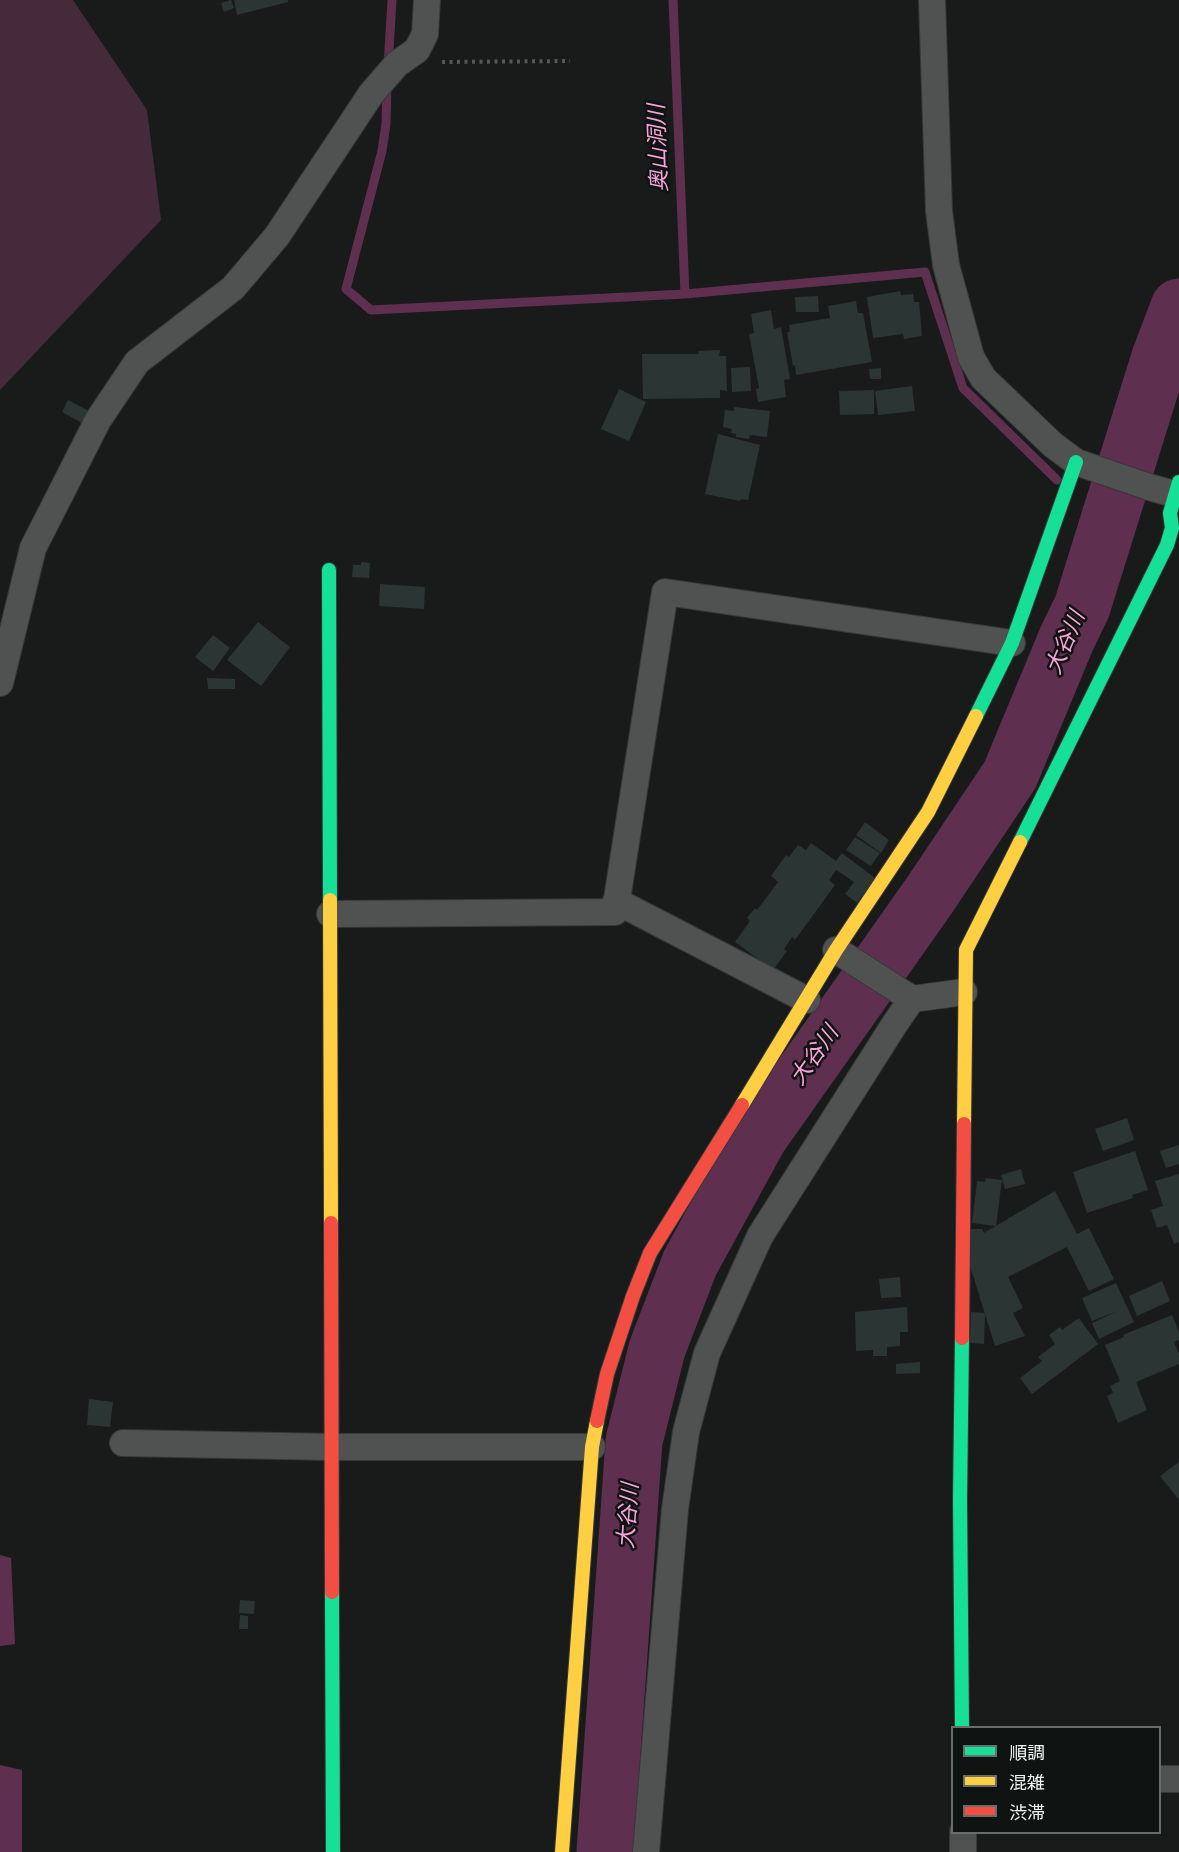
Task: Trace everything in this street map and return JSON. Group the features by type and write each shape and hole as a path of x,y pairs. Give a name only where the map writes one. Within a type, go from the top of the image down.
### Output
{"street":[{"path":"0,683 33,548 98,420 137,362 233,288 277,236 378,86 407,57 425,34 427,0"},
{"path":"932,0 939,211 946,265 971,357 983,378 1053,445 1076,462 1149,487 1177,488 1170,513 1172,528 1167,544 966,950 960,1488 962,1726"},
{"path":"562,1852 592,1447 607,1374 650,1253 836,950 928,812 1012,644 1076,462"},
{"path":"329,570 333,1852"},
{"path":"330,914 615,912 665,592 1012,644"},
{"path":"616,901 807,1000"},
{"path":"836,950 912,999 964,992"},
{"path":"646,1852 675,1509 687,1431 707,1353 760,1236 912,999"},
{"path":"123,1443 332,1447 592,1447"},
{"path":"1161,1779 1179,1779"},
{"path":"963,1834 963,1852"}],"path":[{"path":"407,57 423,56 436,61 570,61"}],"shaded area":[{"path":"0,0 73,0 147,110 161,220 0,390"},
{"path":"0,1555 11,1558 15,1644 0,1646"},
{"path":"0,1765 22,1770 22,1852 0,1852"}],"building":[{"path":"231,0 234,8 224,12 221,3"},
{"path":"234,0 288,0 288,2 237,15"},
{"path":"900,291 901,295 913,294 914,302 919,302 922,336 904,339 903,334 873,338 867,297"},
{"path":"818,296 819,312 796,312 795,297"},
{"path":"856,301 858,313 863,313 872,362 796,375 787,332 790,332 789,325 830,318 828,306"},
{"path":"771,310 774,329 781,327 790,379 784,380 786,397 758,402 756,389 759,388 749,334 754,333 751,314"},
{"path":"720,350 719,356 726,356 727,391 720,390 720,398 643,399 642,354 699,354 698,351"},
{"path":"750,367 751,391 732,392 731,368"},
{"path":"881,368 881,379 870,379 869,369"},
{"path":"912,386 915,411 878,415 875,391"},
{"path":"619,389 646,402 629,441 601,429"},
{"path":"874,390 874,414 840,415 839,391"},
{"path":"68,400 89,411 82,423 62,412"},
{"path":"734,407 770,411 767,437 750,435 749,439 736,437 736,434 731,433 732,429 723,427 725,410 734,411"},
{"path":"718,434 760,445 748,500 741,499 740,501 705,494"},
{"path":"361,562 370,563 369,578 352,577 353,565 361,565"},
{"path":"380,584 425,587 424,609 379,606"},
{"path":"258,622 290,647 261,686 227,660"},
{"path":"213,635 230,648 213,671 195,657"},
{"path":"207,678 235,679 235,689 208,689"},
{"path":"865,822 889,840 881,853 856,835"},
{"path":"855,837 880,853 871,866 846,850"},
{"path":"811,843 836,861 842,853 875,878 857,903 845,894 854,882 836,870 829,880 835,885 795,940 792,937 784,949 787,951 773,970 735,942 750,921 747,918 755,908 757,910 778,882 771,876 786,855 789,857 798,845 806,850"},
{"path":"1127,1118 1134,1140 1103,1151 1095,1129"},
{"path":"1179,1145 1179,1164 1166,1168 1160,1151"},
{"path":"1135,1151 1148,1190 1132,1195 1133,1198 1087,1213 1073,1172"},
{"path":"1021,1169 1025,1184 1005,1189 1001,1175"},
{"path":"1179,1174 1179,1242 1174,1244 1167,1225 1157,1228 1151,1210 1163,1206 1155,1181"},
{"path":"986,1178 1002,1180 996,1226 972,1223 977,1181 985,1182"},
{"path":"1055,1191 1077,1234 1089,1228 1114,1279 1089,1291 1067,1247 1008,1277 1023,1308 1013,1313 1025,1336 995,1346 970,1266 971,1229 982,1229 984,1233"},
{"path":"900,1277 901,1297 881,1298 879,1279"},
{"path":"1162,1281 1170,1301 1137,1316 1129,1296"},
{"path":"1116,1283 1134,1322 1099,1339 1092,1323 1117,1311 1092,1321 1082,1298"},
{"path":"907,1307 908,1332 900,1332 900,1346 887,1347 887,1356 873,1356 873,1350 856,1351 855,1312"},
{"path":"971,1312 985,1313 984,1344 970,1343"},
{"path":"1172,1315 1179,1332 1179,1340 1174,1342 1179,1354 1179,1364 1136,1382 1147,1410 1118,1423 1107,1396 1113,1393 1110,1386 1120,1381 1105,1345"},
{"path":"1079,1318 1098,1344 1032,1394 1020,1378 1042,1361 1038,1357 1055,1344 1049,1335 1060,1327 1062,1330"},
{"path":"920,1362 920,1373 896,1374 896,1364"},
{"path":"89,1399 113,1402 110,1427 87,1425"},
{"path":"1179,1462 1179,1500 1160,1476"},
{"path":"240,1600 255,1601 254,1614 239,1613"},
{"path":"240,1615 248,1616 248,1629 239,1629"}],"waterway":[{"path":"388,66 392,0"},
{"name":"奥山洞川","path":"673,0 685,294"},
{"path":"387,83 386,124 382,151 346,289 371,310 685,294 925,272 963,388 1057,480"},
{"name":"大谷川","path":"605,1852 634,1441 657,1349 690,1263 759,1137 929,896 1010,775 1082,607 1160,357 1179,307"},
{"path":"1087,509 1108,528"}],"traffic: fast":[{"path":"976,716 1012,643 1076,462"},
{"path":"1020,842 1167,545 1172,528 1170,513 1179,482"},
{"path":"329,570 330,900"},
{"path":"962,1338 960,1500 962,1726"},
{"path":"332,1592 333,1852"}],"traffic: slow":[{"path":"742,1105 836,950 928,812 976,716"},
{"path":"964,1124 966,950 1020,842"},
{"path":"330,900 331,1223"},
{"path":"562,1852 592,1447 597,1421"}],"traffic: jam":[{"path":"597,1421 607,1374 650,1253 742,1105"},
{"path":"962,1338 964,1124"},
{"path":"331,1223 332,1592"}]}
